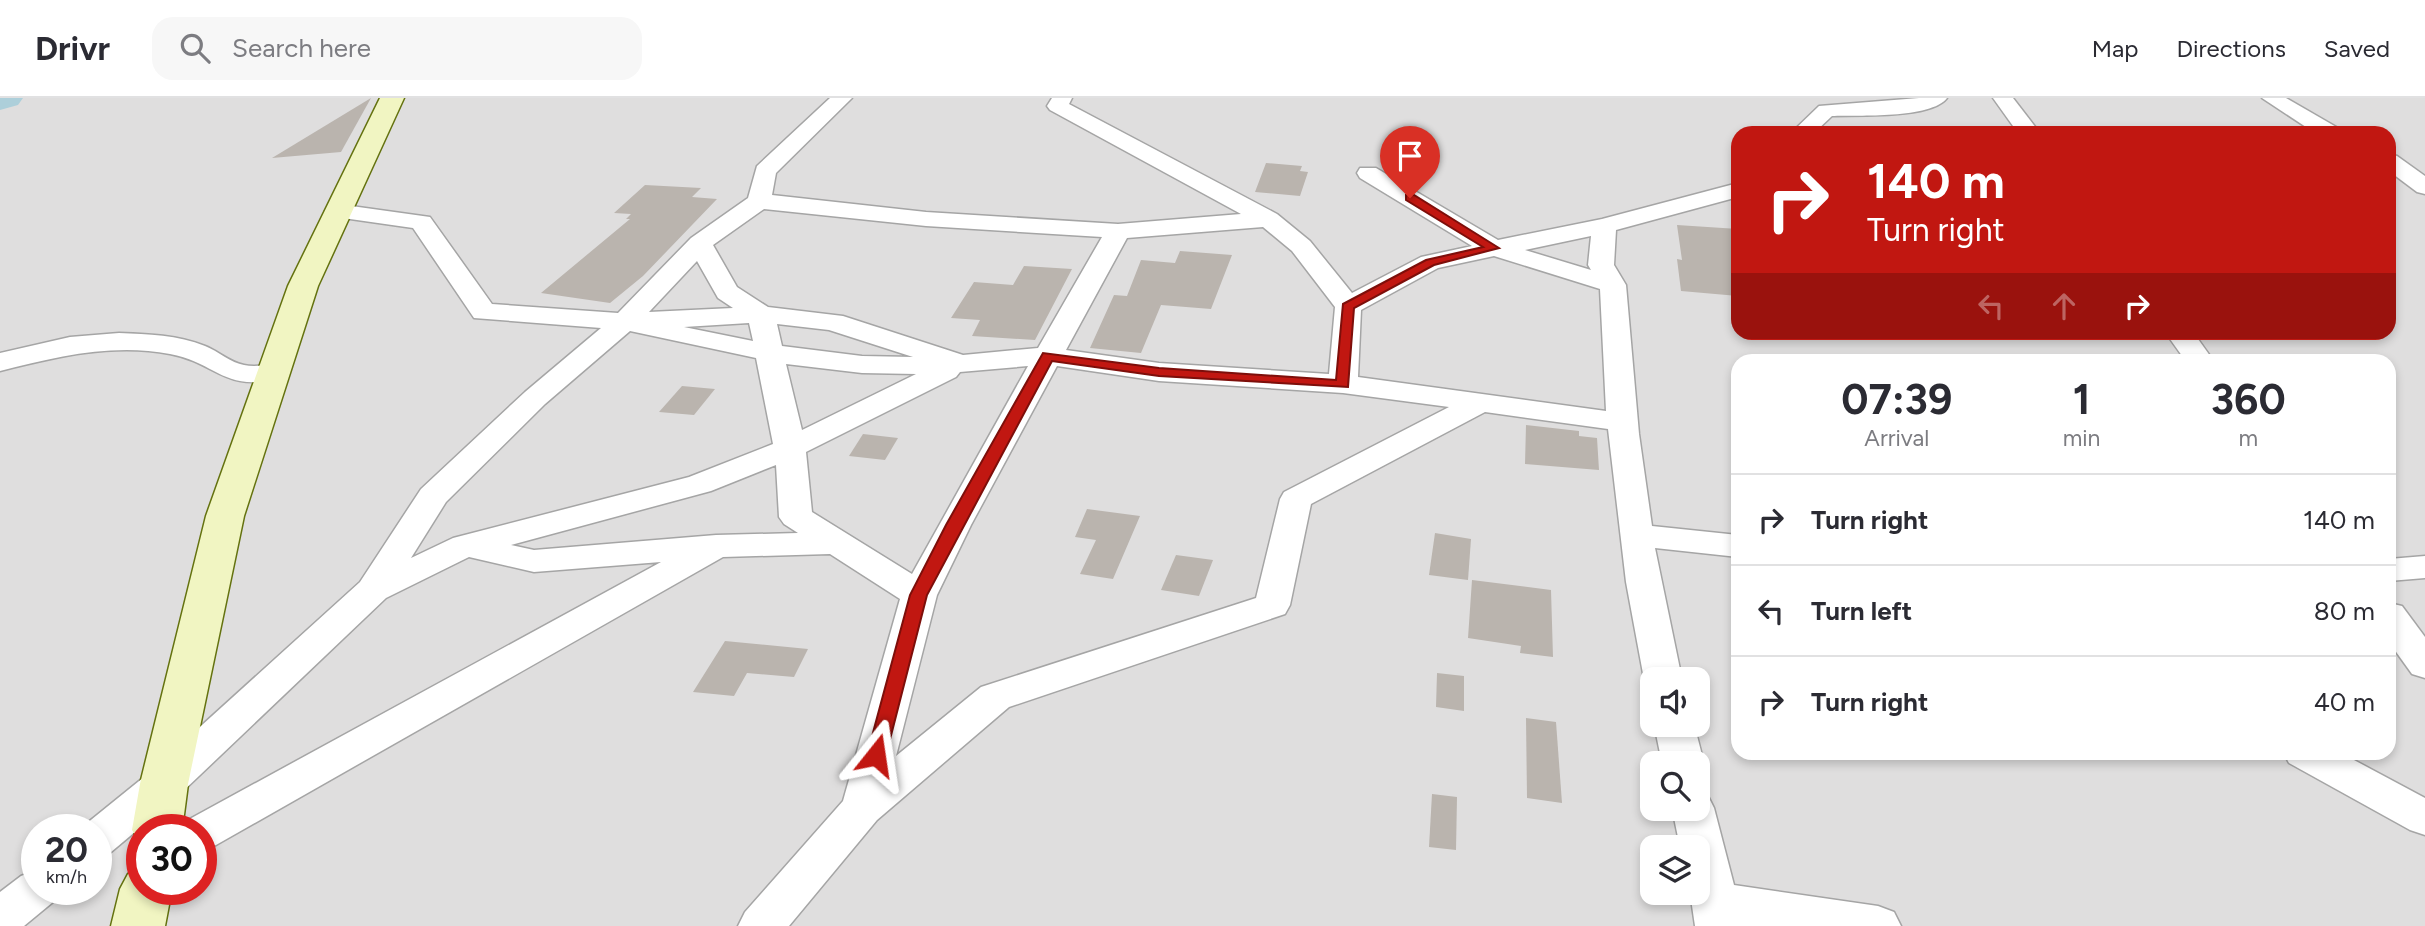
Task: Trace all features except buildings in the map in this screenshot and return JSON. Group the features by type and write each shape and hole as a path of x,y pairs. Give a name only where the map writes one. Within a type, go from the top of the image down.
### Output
{"main road":[{"path":"159,814 225,516 303,286 392,98"},
{"path":"138,926 143,905"}],"street":[{"path":"759,201 765,171 842,98"},
{"path":"1062,98 1057,106 1268,219 1301,246 1348,306 1343,384"},
{"path":"1809,126 1826,110 1917,106 1937,98"},
{"path":"2003,98 2024,126"},
{"path":"2272,98 2318,126"},
{"path":"2396,166 2425,187"},
{"path":"1368,173 1493,248 1613,285"},
{"path":"1348,306 1430,262 1604,226 1731,192"},
{"path":"112,827 164,785 373,590 433,496 536,398 625,322 700,243 759,201 926,219 1118,231 1268,219"},
{"path":"337,211 421,222 484,312 625,322 761,314 833,322 961,364"},
{"path":"1604,226 1601,265 1613,285 1622,422 1636,535 1661,667"},
{"path":"862,808 919,595 954,525 1118,231"},
{"path":"700,243 727,292 761,314 790,448 796,517 919,595"},
{"path":"625,322 768,352 901,368 1048,356 1159,372 1343,384 1622,422"},
{"path":"0,362 74,345 141,343 193,351 235,372 272,372"},
{"path":"373,590 466,546 699,484 790,448 961,364"},
{"path":"761,926 862,808 995,697 1272,605 1296,499 1480,403"},
{"path":"1636,535 1731,545"},
{"path":"466,546 534,561 716,546 836,543"},
{"path":"217,824 716,546"},
{"path":"2396,569 2425,567"},
{"path":"2396,625 2425,664"},
{"path":"2318,760 2425,818"},
{"path":"1696,821 1716,913 1878,926"},
{"path":"0,919 21,902"}],"shaded area":[{"path":"0,98 2425,98 2425,926 0,926"}],"waterway":[{"path":"0,100 7,98"}],"route":[{"path":"876,755 919,595 954,525 1048,356 1159,372 1343,384 1348,306 1430,262 1493,248 1410,198"}]}
